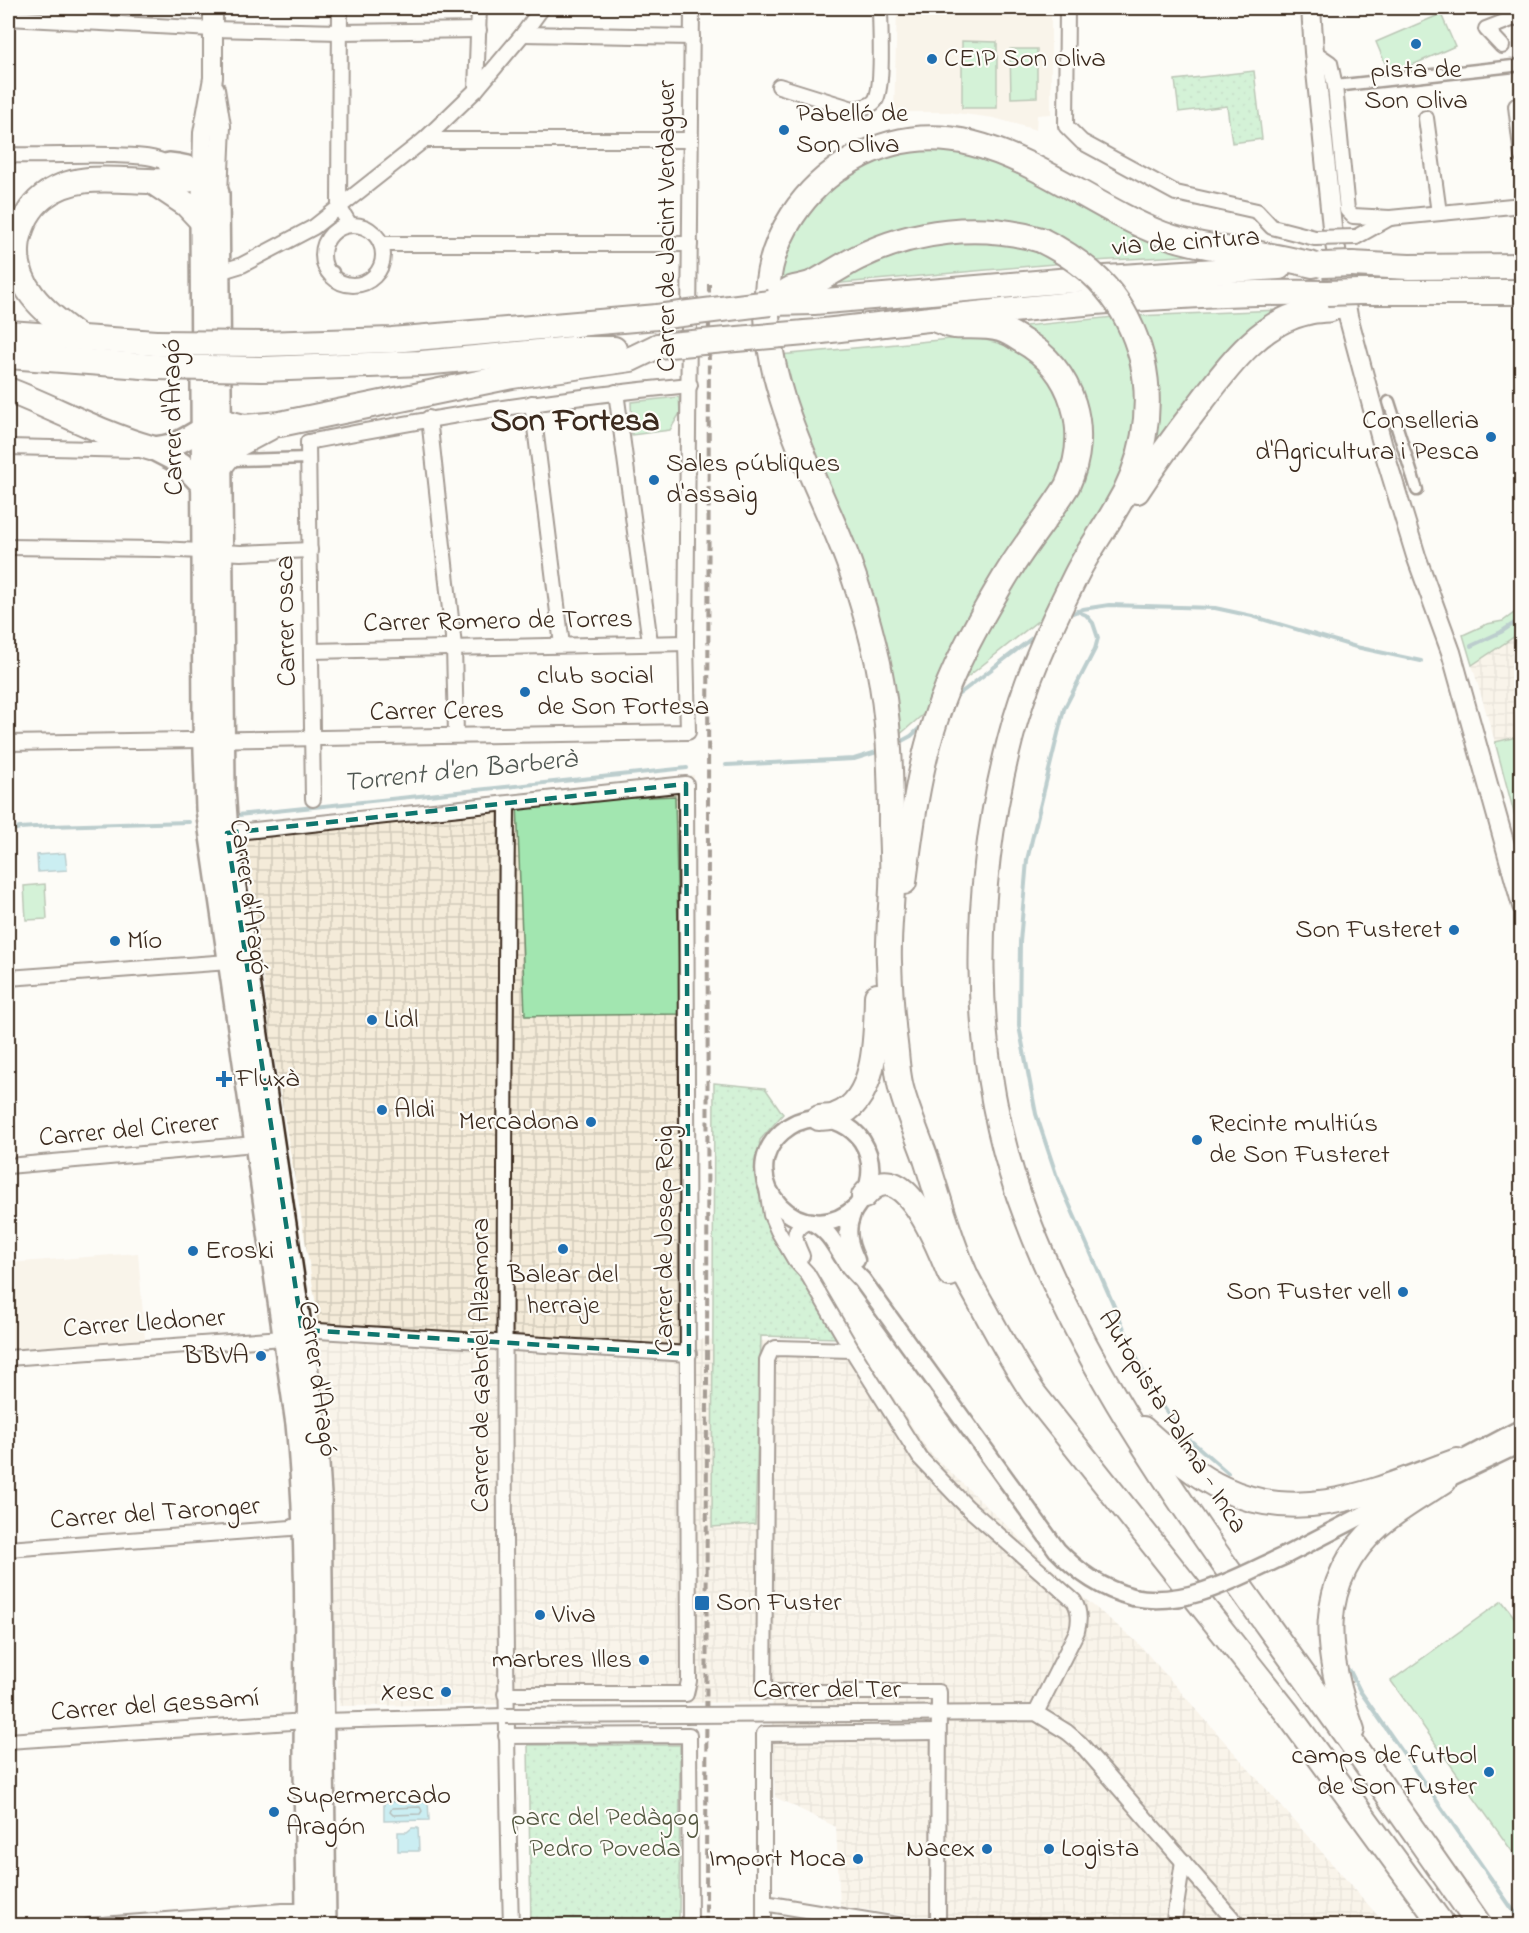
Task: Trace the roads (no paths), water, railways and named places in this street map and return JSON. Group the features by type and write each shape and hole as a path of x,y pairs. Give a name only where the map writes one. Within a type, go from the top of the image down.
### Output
{"highway":[{"path":"1318,265 1203,246 1167,236 1142,226 1052,176 994,149 953,140 910,141 869,152 832,173 802,202 780,238 769,275 767,318 773,367 790,423 837,534 864,610 881,678 890,762 892,887 889,929 892,1020 900,1086 945,1220 967,1277 1034,1394 1287,1714 1443,1926"},
{"path":"8,224 11,214 23,196 39,182 57,172 88,166 186,168 193,180 73,181 50,192 32,208 24,219 17,257 23,282 36,302 80,338"},
{"path":"153,182 186,204 201,220"},
{"path":"817,291 876,250 917,237 962,230 985,230 1005,231 1041,240 1080,262 1111,293 1133,329 1142,359 1147,409 1145,428 1137,466 1117,507 1088,552 1060,608"},
{"name":"via de cintura","path":"8,333 156,343 262,344 392,340 657,317 770,303 817,291 854,299 1119,277 1318,265 1521,266"},
{"name":"via de cintura","path":"8,356 156,367 262,369 422,363 571,349 601,350 805,333 1017,309 1153,298 1278,292 1329,301"},
{"path":"1060,608 1075,592 1159,457 1237,357 1260,336 1286,320 1329,301 1360,300 1428,292 1521,292"},
{"path":"912,1118 900,934 912,826 929,740 950,682 1001,583 1067,486 1077,457 1078,429 1074,405 1064,381 1050,362 1034,348 1000,329 952,326 933,319"},
{"path":"208,419 244,428 280,424 470,384 631,359 658,346"},
{"path":"8,390 101,432 151,448"},
{"path":"228,462 237,445 280,424"},
{"name":"Autopista Palma - Inca","path":"1060,608 1045,641 1012,733 998,790 988,848 982,906 980,965 991,1081 1003,1137 1019,1194 1048,1269 1079,1334 1123,1411 1236,1581 1480,1926"},
{"path":"819,1118 834,1116 848,1109 861,1095 868,1077 875,1043 881,916 892,887"},
{"path":"860,1201 872,1187 879,1184 888,1184 907,1192 920,1210 968,1313 992,1354 1020,1372"},
{"path":"1123,1411 1173,1455 1223,1489 1248,1498 1280,1504 1318,1504 1350,1499 1450,1471"},
{"path":"1362,1757 1342,1703 1332,1666 1330,1627 1336,1592 1348,1564 1370,1534 1450,1471"}],"main road":[{"name":"Carrer d'Aragó","path":"213,8 213,78 221,126 218,192 219,272 203,486 213,551 213,741 207,809 211,843 272,1130 297,1424 315,1721"},
{"path":"1311,8 1332,227 1348,316 1416,556 1451,652 1521,906"},
{"name":"Carrer d'Aragó","path":"213,78 202,149 186,168 201,220 208,419 228,462 213,551"},
{"path":"186,168 220,156"},
{"path":"186,168 218,192"},
{"path":"151,448 172,446 184,441 208,419"},
{"path":"151,448 182,464 203,486"},
{"name":"Carrer d'Aragó","path":"213,741 227,833 255,1144 289,1330 295,1344 305,1355 316,1433 320,1495 315,1721 314,1923"},
{"path":"255,1144 263,1140 272,1130"},
{"path":"304,1522 320,1495"}],"street":[{"path":"340,8 339,207 352,227"},
{"path":"476,90 479,8"},
{"path":"219,272 243,265 314,227 424,140 476,90 542,8"},
{"name":"Carrer de Jacint Verdaguer","path":"688,732 686,643 692,8"},
{"path":"779,86 853,109 863,108 874,102 880,88 880,8"},
{"path":"1067,8 1066,126 1082,142 1176,193 1257,211 1272,227 1316,238 1356,237 1390,218"},
{"path":"1505,67 1502,46 1486,29 1521,15"},
{"path":"8,18 213,29 340,32 479,30"},
{"path":"523,34 692,37"},
{"path":"1314,51 1330,63 1335,86 1347,210 1353,216 1390,218 1521,205"},
{"path":"1335,86 1521,65"},
{"path":"1516,106 1521,157"},
{"path":"1426,118 1439,213"},
{"path":"424,140 691,140"},
{"path":"8,155 84,154 148,157 186,168"},
{"path":"352,227 369,229 376,235 382,262 372,278 355,285 346,285 324,265 322,254 331,234 340,228 352,227"},
{"path":"379,244 690,244"},
{"path":"456,735 454,646 429,418 616,392 690,385"},
{"path":"616,392 650,642"},
{"path":"1389,402 1417,490"},
{"path":"532,403 562,645"},
{"name":"Carrer Osca","path":"313,799 309,442 429,418"},
{"path":"8,447 131,451 151,448"},
{"path":"228,462 309,458"},
{"path":"8,547 159,549 241,553 310,550"},
{"name":"Carrer Romero de Torres","path":"311,651 454,646 686,643"},
{"name":"Carrer Ceres","path":"8,743 688,732"},
{"name":"Carrer de Josep Roig","path":"506,1694 686,1694 689,1681 686,784 507,804"},
{"path":"227,833 507,804"},
{"name":"Carrer de Gabriel Alzamora","path":"507,804 504,1343 505,1716 511,1926"},
{"path":"8,978 238,965"},
{"path":"807,1273 795,1260 774,1223 769,1207 766,1162 774,1142 790,1126 804,1120 819,1118 843,1124 862,1142 869,1157 869,1183 850,1218 848,1237 862,1280"},
{"name":"Carrer del Cirerer","path":"8,1166 255,1144"},
{"path":"766,1184 773,1199 785,1211 798,1219 810,1222 834,1221 846,1215 860,1201"},
{"path":"810,1222 800,1226 795,1237 807,1273 920,1458 967,1507 1074,1601 1077,1607 1080,1622 1077,1631 1036,1713 1068,1732 1080,1743 1239,1926"},
{"path":"810,1222 831,1237 849,1266 862,1280 1049,1541 1088,1578 1109,1589 1133,1597 1161,1600 1196,1594 1226,1583 1450,1471 1521,1428"},
{"name":"Carrer Lledoner","path":"8,1358 289,1330 689,1354"},
{"path":"852,1350 776,1348 771,1351 766,1360 764,1692 939,1692 938,1926"},
{"path":"1398,1498 1450,1471 1521,1443"},
{"name":"Carrer del Taronger","path":"8,1549 291,1528 304,1522"},
{"name":"Carrer del Ter","path":"315,1721 505,1716 1036,1713"},
{"name":"Carrer del Gessamí","path":"8,1741 315,1721"},
{"name":"Carrer del Ter","path":"764,1903 764,1734 938,1732"},
{"path":"506,1736 689,1735 690,1926"},
{"path":"1173,1926 1183,1860"},
{"path":"764,1926 764,1903 903,1926"},
{"path":"89,1926 283,1911 300,1911 314,1923"}],"water":[{"path":"65,853 67,870 38,872 37,855"},
{"path":"428,1801 429,1820 384,1821 384,1802"},
{"path":"412,1828 418,1828 419,1851 398,1851 398,1832 407,1832"}],"waterway":[{"name":"Torrent d'en Barberà","path":"1068,615 1083,609 1109,605 1215,608 1252,616 1356,647 1421,661"},
{"path":"1077,611 1086,615 1093,623 1098,638 1095,649 1064,709 1027,860 1020,942 1019,1026 1036,1114 1056,1174 1150,1388 1182,1433 1228,1473"},
{"name":"Torrent d'en Barberà","path":"1471,646 1501,632 1522,618"},
{"name":"Torrent d'en Barberà","path":"954,698 1036,635"},
{"name":"Torrent d'en Barberà","path":"898,743 911,736 923,725"},
{"name":"Torrent d'en Barberà","path":"726,765 854,759 880,751"},
{"name":"Torrent d'en Barberà","path":"238,815 687,768"},
{"name":"Torrent d'en Barberà","path":"8,831 50,826 189,822"},
{"path":"1350,1671 1360,1691 1522,1923"}],"railway":[{"path":"706,1926 709,284"}],"place":[{"name":"pista de Son Oliva","path":"1416,44"},
{"name":"CEIP Son Oliva","path":"932,59"},
{"name":"Pabelló de Son Oliva","path":"784,130"},
{"name":"Conselleria d'Agricultura i Pesca","path":"1491,437"},
{"name":"Sales públiques d'assaig","path":"654,480"},
{"name":"club social de Son Fortesa","path":"525,692"},
{"name":"Son Fusteret","path":"1454,930"},
{"name":"Mío","path":"115,941"},
{"name":"Lidl","path":"372,1020"},
{"name":"Fluxà","path":"224,1079"},
{"name":"Aldi","path":"382,1110"},
{"name":"Mercadona","path":"591,1122"},
{"name":"Recinte multiús de Son Fusteret","path":"1197,1140"},
{"name":"Balear del herraje","path":"563,1249"},
{"name":"Eroski","path":"193,1251"},
{"name":"Son Fuster vell","path":"1403,1292"},
{"name":"BBVA","path":"261,1356"},
{"name":"Son Fuster","path":"702,1603"},
{"name":"Viva","path":"540,1615"},
{"name":"marbres Illes","path":"644,1660"},
{"name":"Xesc","path":"446,1692"},
{"name":"camps de futbol de Son Fuster","path":"1489,1772"},
{"name":"Supermercado Aragón","path":"274,1812"},
{"name":"Nacex","path":"987,1849"},
{"name":"Logista","path":"1049,1849"},
{"name":"Import Moca","path":"858,1859"}],"district":[{"name":"Son Fortesa","path":"575,422"}],"park label":[{"name":"parc del Pedàgog Pedro Poveda","path":"605,1834"}]}
